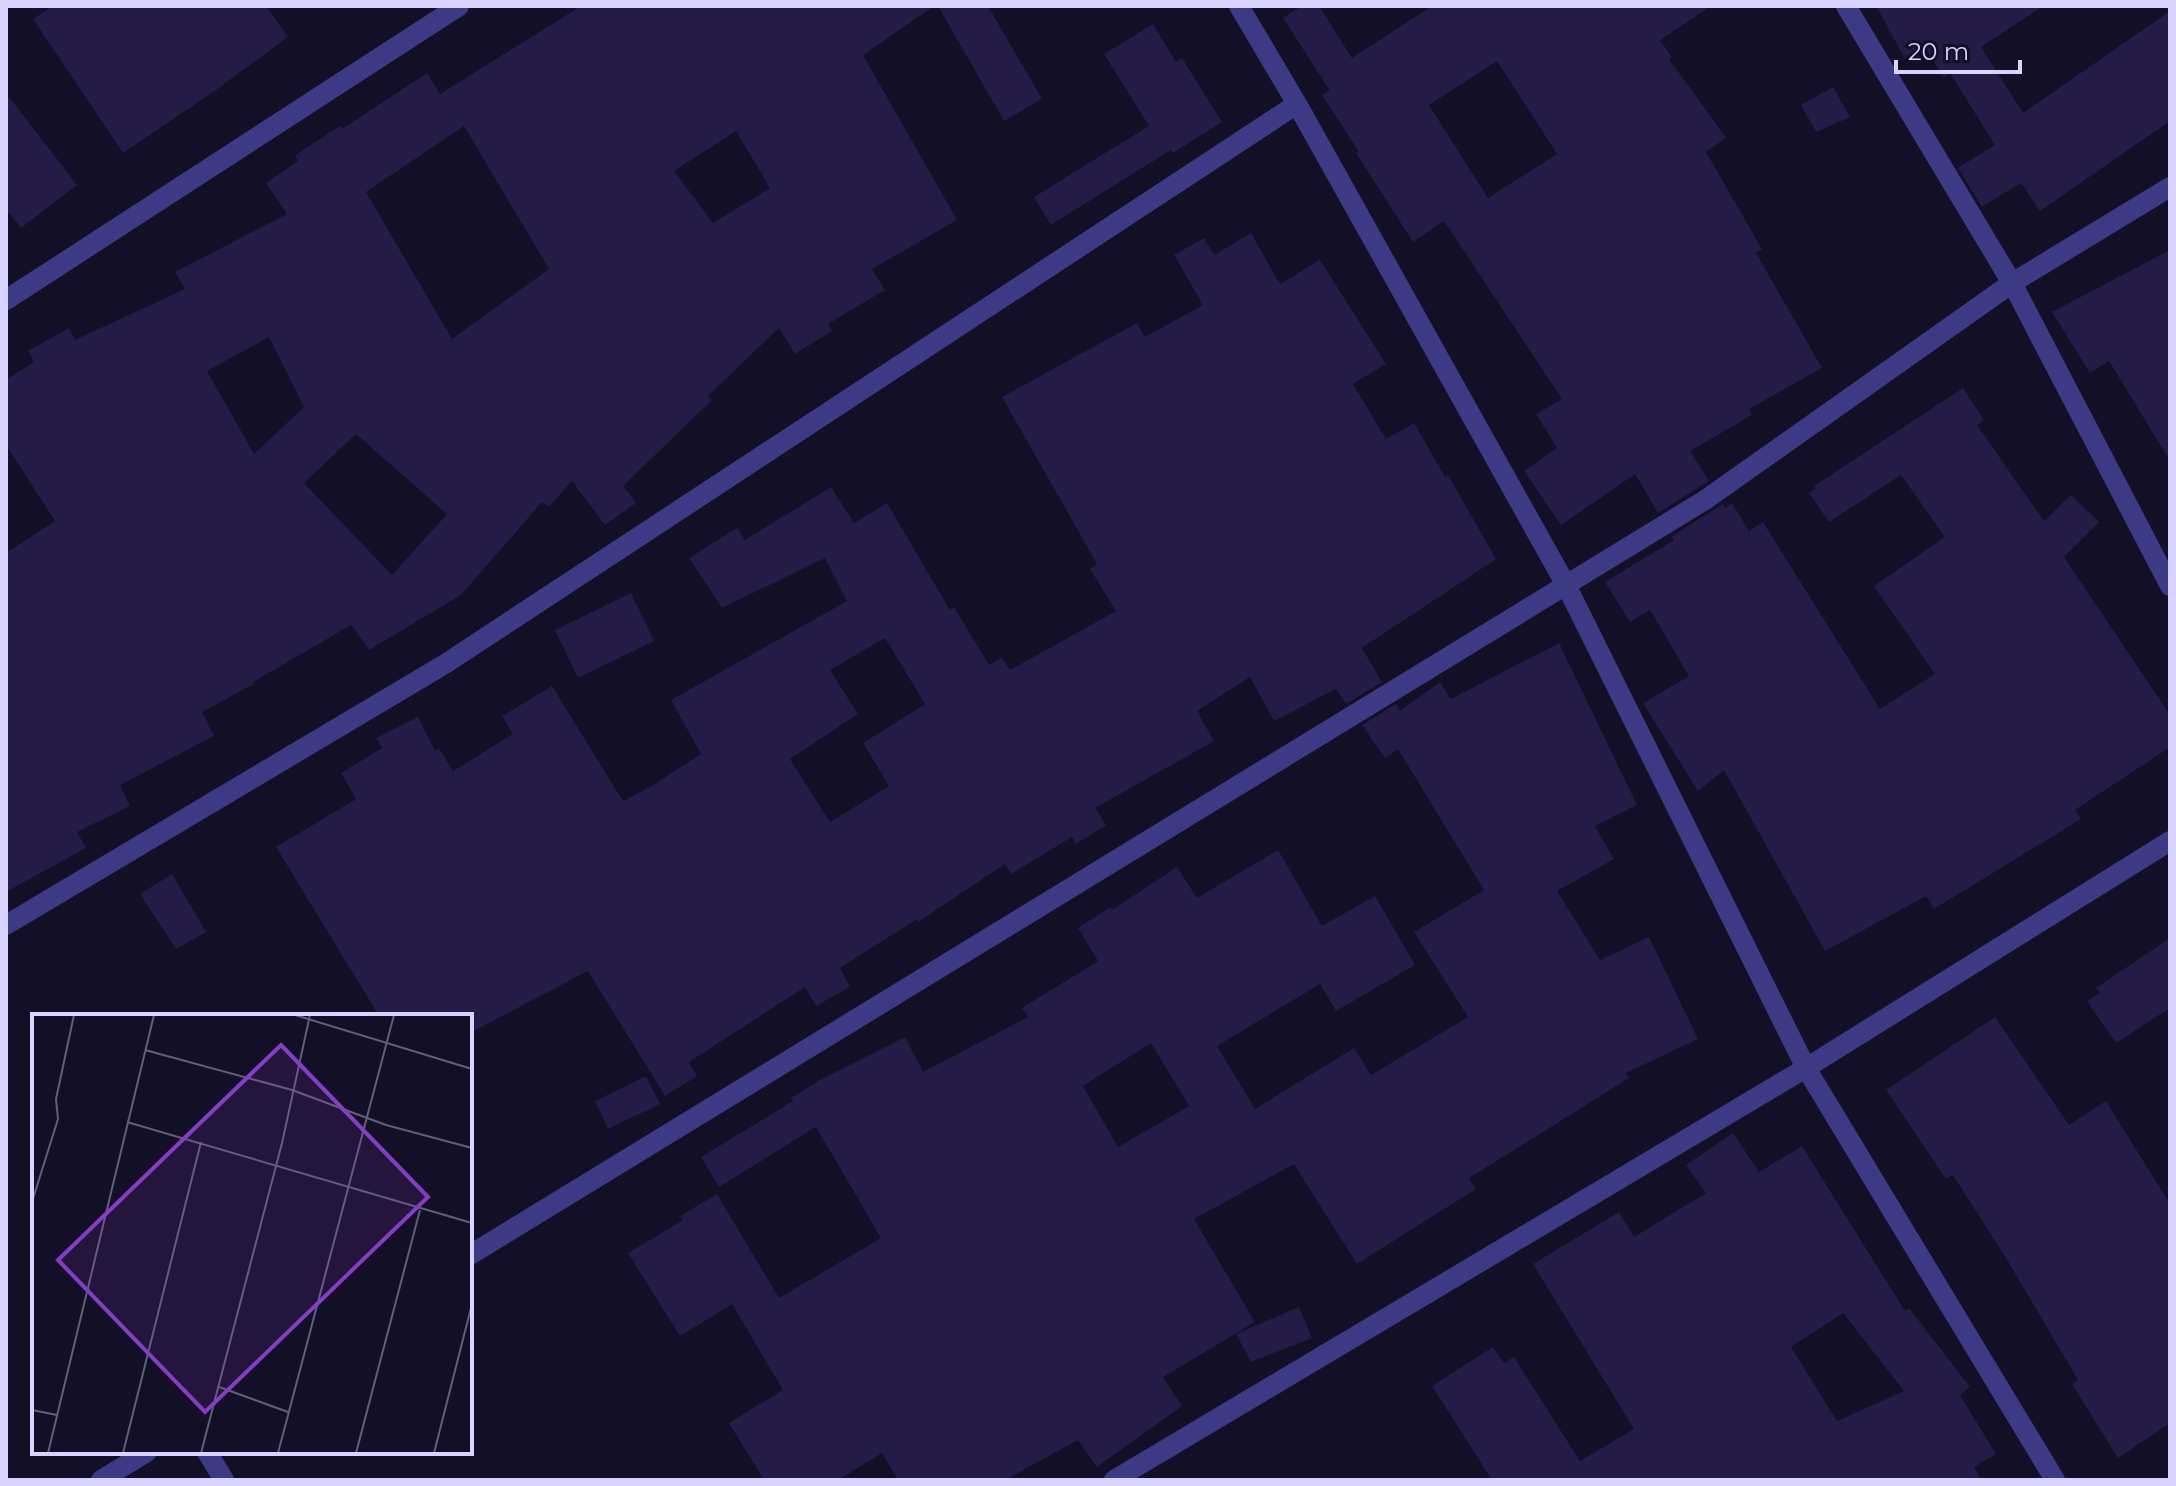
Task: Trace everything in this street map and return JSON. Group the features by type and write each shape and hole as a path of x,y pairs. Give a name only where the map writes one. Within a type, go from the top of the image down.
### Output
{"street":[{"path":"6,300 459,6"},
{"path":"1239,6 1566,585 1806,1068 2055,1480"},
{"path":"1846,6 2012,283 2170,586"},
{"path":"6,925 445,664 1297,104"},
{"path":"472,1254 1705,500 2012,283 2170,187"},
{"path":"1114,1480 1806,1068 2170,841"},
{"path":"101,1480 144,1454"},
{"path":"208,1454 224,1480"}],"building":[{"path":"53,6 266,6 288,37 123,153 33,19"},
{"path":"581,6 934,6 863,55 957,220 872,269 885,290 828,324 832,331 795,354 779,328 708,396 712,400 623,486 636,503 605,525 572,481 549,507 542,502 461,595 369,650 351,625 202,712 214,736 120,785 130,806 77,832 86,848 6,892 6,553 55,521 6,445 6,380 34,362 28,351 69,328 75,340 185,289 175,272 287,214 266,183 298,161 295,155 340,126 342,129 427,73 440,94","holes":["464,126 549,269 452,339 366,192","736,131 770,188 713,223 674,171","269,337 304,407 254,454 207,371","356,434 447,514 392,575 304,483"]},
{"path":"938,6 988,6 1042,99 1004,121"},
{"path":"1302,6 1319,6 1352,58 1432,6 1711,6 1660,40 1672,57 1669,59 1726,138 1706,152 1762,249 1756,253 1822,368 1749,409 1752,415 1690,451 1709,481 1658,513 1635,474 1561,525 1524,471 1557,448 1536,414 1562,399 1444,221 1413,242 1322,95 1330,91 1283,18","holes":["1497,61 1557,154 1488,198 1429,105"]},
{"path":"1876,6 2043,6 1981,47 2023,113 2170,11 2170,121 2040,211 2021,183 1982,207 1958,168 1995,145 1950,73 1944,77 1925,48 1905,59"},
{"path":"1153,24 1176,62 1182,58 1222,122 1051,225 1034,197 1149,126 1104,54"},
{"path":"1833,87 1850,117 1816,132 1801,105"},
{"path":"6,93 77,185 21,228 6,209"},
{"path":"1251,233 1280,284 1320,260 1386,364 1353,384 1386,439 1414,423 1496,559 1362,648 1382,682 1346,704 1336,689 1274,721 1250,677 1197,711 1214,741 1095,808 1106,825 1076,844 1072,837 1011,874 1005,864 918,922 917,919 840,968 850,987 816,1006 805,987 689,1062 697,1076 665,1096 588,971 472,1032 472,1014 378,1014 276,847 356,799 341,773 382,748 376,738 418,717 435,751 439,748 453,771 513,734 502,716 552,686 623,801 701,754 671,700 847,601 825,558 722,608 689,558 737,528 745,540 831,487 854,523 887,503 950,610 954,607 989,665 1002,657 1010,670 1116,611 1090,569 1097,564 1002,397 1137,323 1145,337 1203,305 1174,255 1204,238 1214,255","holes":["885,638 925,704 863,743 889,786 830,822 790,759 858,714 830,670"]},
{"path":"2170,250 2170,461 2109,361 2090,373 2052,312"},
{"path":"1963,388 1984,420 1977,425 2044,521 2071,495 2099,522 2064,557 2170,715 2170,747 2075,810 2081,819 1934,909 1926,896 1825,951 1724,770 1698,791 1643,703 1689,676 1650,610 1630,622 1605,582 1674,540 1672,536 1723,504 1725,508 1732,503 1749,531 1763,522 1880,709 1935,674 1874,586 1945,537 1901,475 1829,522 1809,493 1816,488 1814,486"},
{"path":"631,593 654,641 578,678 555,630"},
{"path":"1559,643 1637,805 1595,826 1614,859 1557,891 1600,960 1649,937 1698,1039 1626,1073 1629,1078 1469,1178 1476,1189 1357,1264 1294,1164 1194,1219 1255,1322 1163,1377 1182,1406 1097,1467 1078,1440 1005,1480 898,1480 882,1453 838,1480 764,1480 729,1423 783,1390 732,1304 680,1336 628,1253 683,1220 680,1216 717,1194 779,1298 881,1238 816,1127 719,1187 701,1157 793,1101 791,1098 820,1080 905,1037 923,1072 1028,1017 1022,1008 1098,961 1078,928 1110,907 1112,910 1177,867 1197,898 1278,850 1322,926 1375,896 1415,965 1336,1011 1320,984 1217,1046 1255,1109 1354,1048 1371,1075 1468,1017 1414,932 1484,890 1398,749 1385,758 1362,725 1396,704 1400,711 1440,682 1451,699","holes":["1151,1043 1189,1106 1118,1147 1083,1086"]},
{"path":"172,874 206,932 176,949 140,894"},
{"path":"2170,938 2170,1008 2116,1043 2087,1001 2100,993 2096,988"},
{"path":"1995,1017 2069,1125 2106,1101 2170,1204 2170,1423 2118,1458 2072,1384 2078,1380 2009,1263 1953,1175 1946,1179 1886,1090"},
{"path":"646,1076 660,1104 608,1129 595,1101"},
{"path":"1733,1133 1759,1172 1802,1146 1905,1311 1909,1308 1970,1387 1960,1395 1996,1454 1974,1467 1981,1480 1492,1480 1432,1386 1493,1347 1504,1363 1514,1357 1580,1461 1634,1429 1533,1264 1619,1212 1634,1237 1706,1193 1686,1165","holes":["1843,1313 1904,1391 1837,1421 1791,1347"]},
{"path":"1299,1307 1312,1338 1251,1362 1236,1334"}]}
